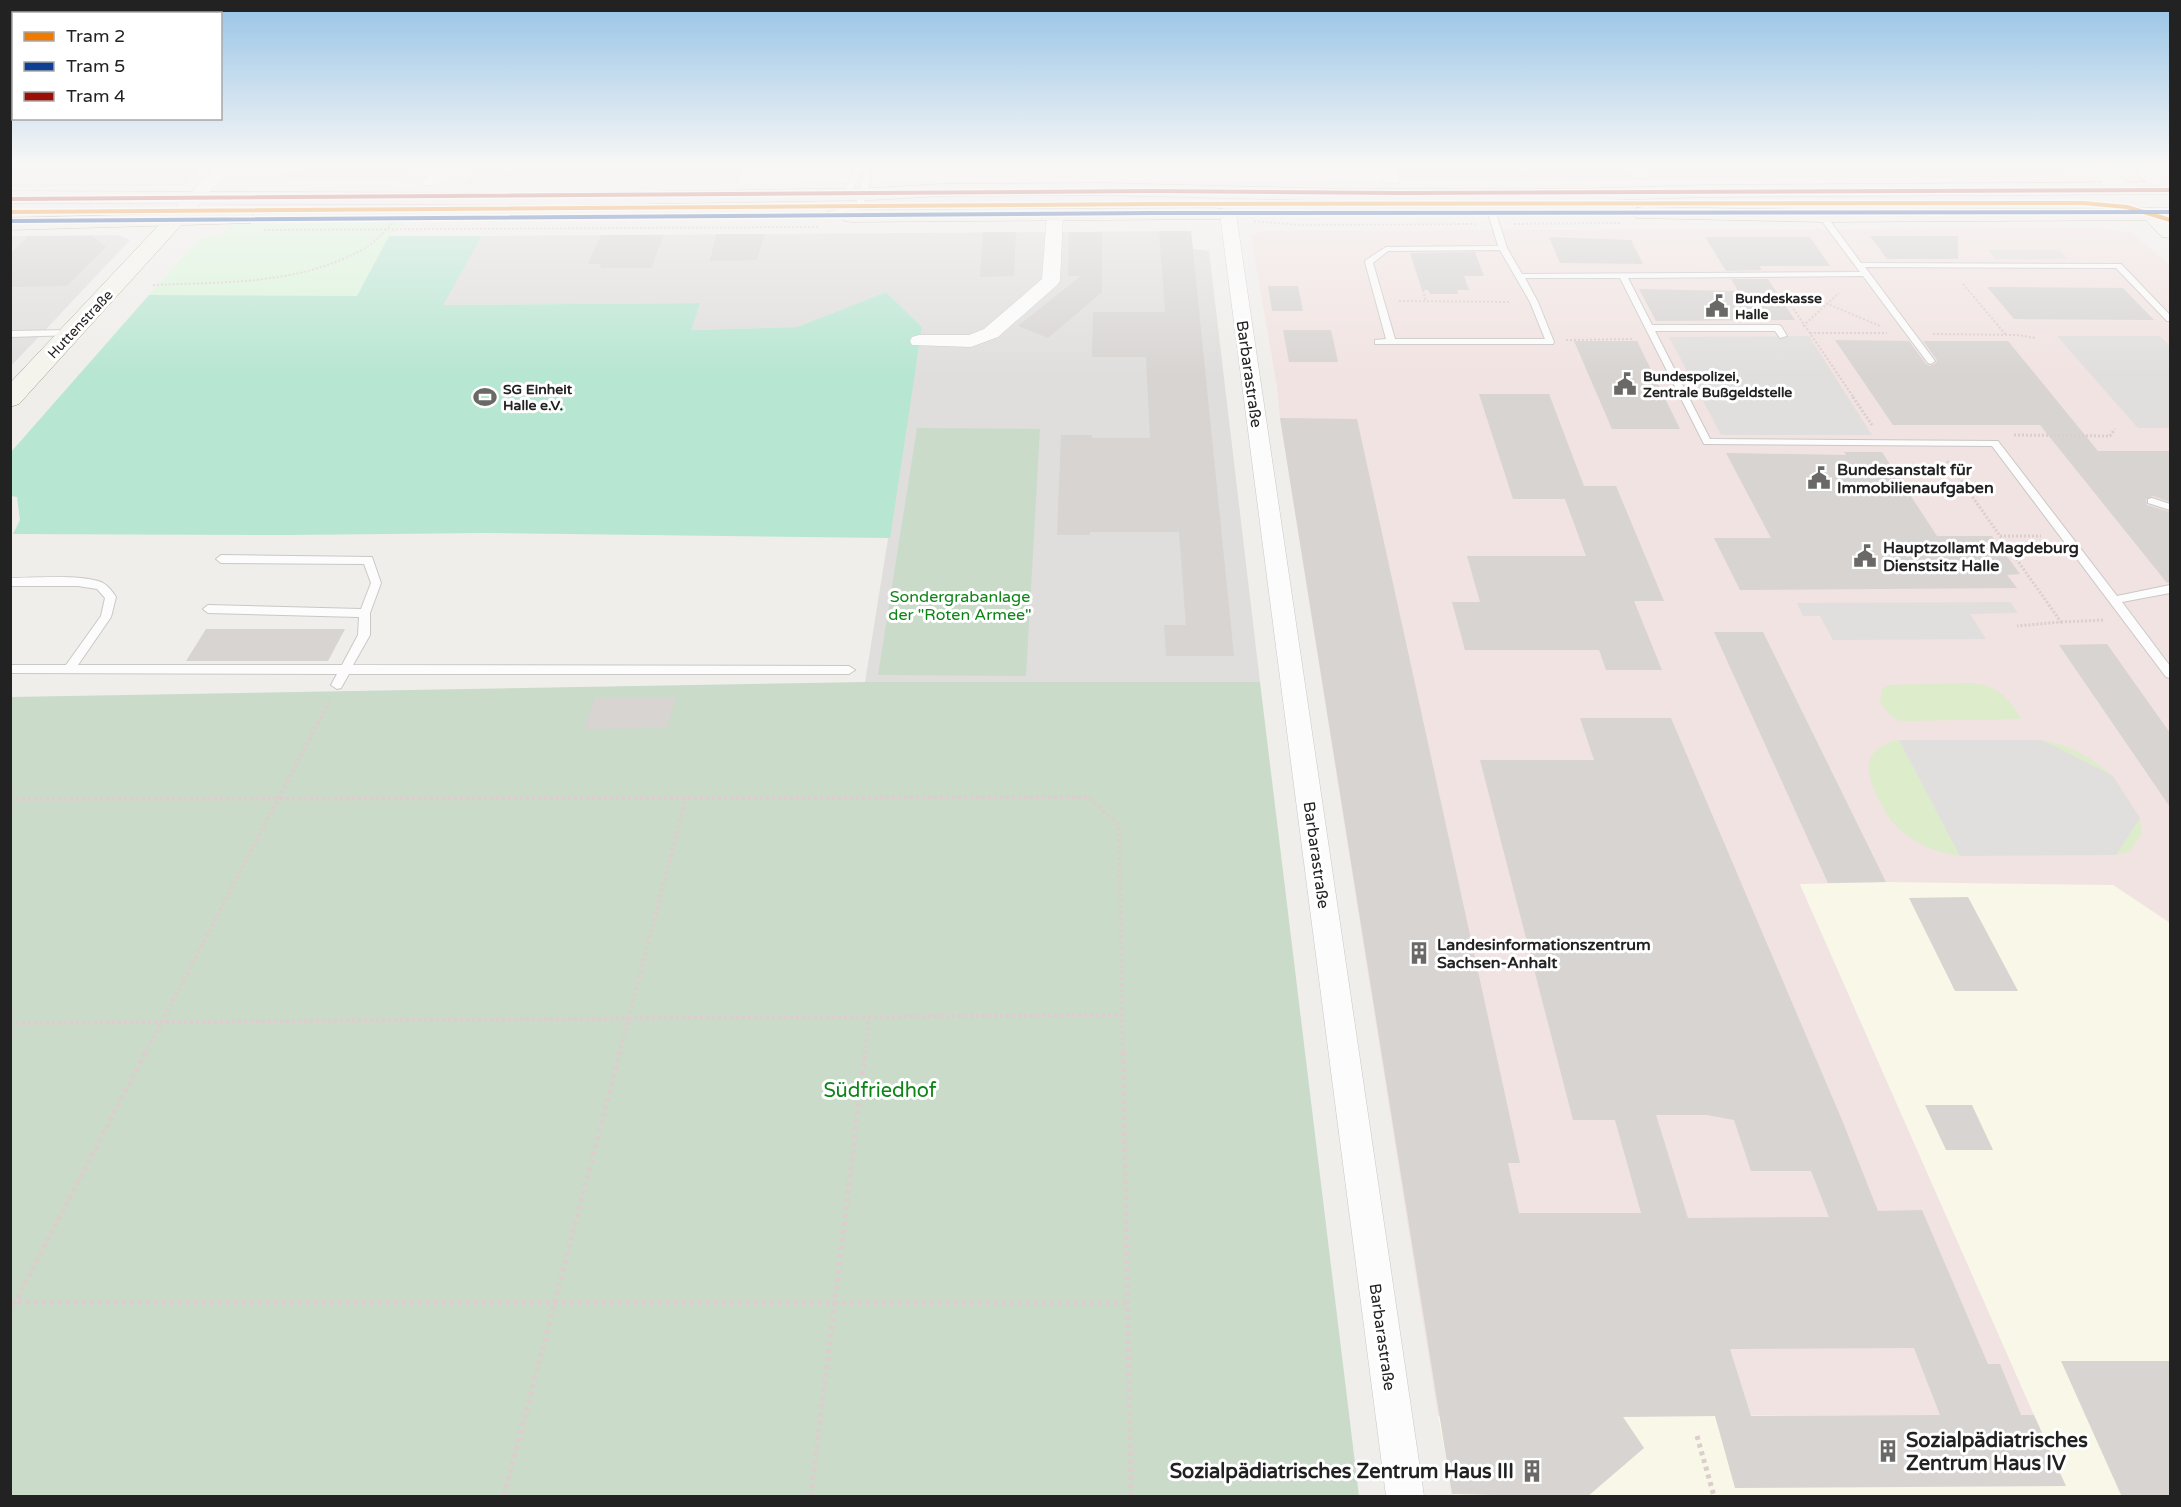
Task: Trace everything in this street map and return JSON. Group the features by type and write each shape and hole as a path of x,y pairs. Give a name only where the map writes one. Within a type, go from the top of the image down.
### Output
{"street":[{"name":"Huttenstraße","path":"10,399 163,234"},
{"path":"919,341 971,341 991,333 1051,281 1054,234"},
{"name":"Barbarastraße","path":"1231,234 1405,1497"}],"lane":[{"path":"1378,342 1550,342 1534,302 1503,248 1499,234"},
{"path":"1836,234 1931,361"},
{"path":"1391,342 1369,262 1386,249 1503,248"},
{"path":"1859,265 2118,266 2170,319"},
{"path":"1520,276 1866,274"},
{"path":"1623,276 1707,442 1995,443 2170,674"},
{"path":"1649,328 1778,328 1783,336"},
{"path":"10,334 71,333"},
{"path":"2152,501 2170,507"},
{"path":"221,559 368,560 376,583 365,614 364,636 337,686"},
{"path":"10,582 78,582 100,586 111,597 106,617 69,669"},
{"path":"2115,600 2170,589"},
{"path":"208,609 365,614"},
{"path":"10,669 849,670"}],"path":[{"path":"153,285 288,276 338,261 367,247 381,234"},
{"path":"10,275 91,243"},
{"path":"1947,265 2006,334"},
{"path":"1778,328 1805,326 1852,280 1866,274"},
{"path":"1770,276 1786,286 1896,333"},
{"path":"1770,276 1884,442"},
{"path":"1423,290 1426,301"},
{"path":"1380,301 1534,302"},
{"path":"1550,342 1567,339 1655,339"},
{"path":"2020,437 2110,436 2115,429"},
{"path":"1934,443 2061,622"},
{"path":"2000,536 2066,536"},
{"path":"2017,626 2130,620"},
{"path":"10,1312 13,1302 163,1022 337,686"},
{"path":"10,799 1088,797 1119,825 1131,1497"},
{"path":"504,1497 686,798"},
{"path":"10,1023 1122,1015"},
{"path":"811,1497 869,1017"},
{"path":"13,1302 1128,1303"},
{"path":"1696,1436 1714,1497"}],"shaded area":[{"path":"1191,234 1193,249 1209,251 1260,682 865,682 922,327 886,292 797,327 690,330 699,303 442,305 482,236"},
{"path":"2134,234 2170,265 2170,923 2113,885 1800,885 2034,1415 1438,1416 1280,418 1277,387 1251,236"},
{"path":"118,235 130,240 11,366 11,236"},
{"path":"1988,250 2059,250 2068,259 1996,259"},
{"path":"10,315 59,315 30,346 11,346"},
{"path":"1809,336 1872,435 1721,435 1669,337"},
{"path":"2057,336 2160,336 2170,347 2170,428 2138,428"},
{"path":"2010,602 2018,613 1970,614 1986,639 1833,640 1820,616 1803,616 1797,603"},
{"path":"1899,740 2042,740 2113,776 2140,818 2116,855 1960,856"},
{"path":"1886,882 2113,885 2170,923 2170,1496 1453,1496 1438,1416 2034,1415 1800,884"}],"green space":[{"path":"391,234 357,296 149,295 198,240 204,237"},
{"name":"SG Einheit Halle e.V.","path":"389,236 482,236 443,305 700,303 691,330 797,327 886,292 922,327 890,538 484,533 13,534 20,520 17,497 11,496 11,452 149,295 357,296"},
{"name":"Sondergrabanlage der \"Roten Armee\"","path":"917,428 1040,429 1026,676 878,675"},
{"name":"Südfriedhof","path":"865,682 1260,682 1359,1496 11,1496 10,697"},
{"path":"1972,683 1989,687 2002,694 2021,719 1901,721 1891,716 1880,702 1882,689 1889,685"},
{"path":"1899,740 1908,757 2052,756 2042,740 2062,745 2089,758 2113,776 2075,776 2100,818 2140,818 2142,833 2130,851 2116,855 2103,835 1951,838 1960,856 1935,850 1911,838 1894,824 1879,800 1871,780 1869,770 1872,755 1887,744"}],"building":[{"path":"716,234 765,234 757,260 710,261"},
{"path":"983,234 1016,234 1014,276 980,277"},
{"path":"1069,234 1102,234 1102,292 1048,338 1018,326 1081,276 1068,276"},
{"path":"1159,234 1191,234 1234,656 1166,656 1164,625 1186,625 1179,532 1090,532 1090,535 1057,535 1061,435 1092,435 1092,438 1150,438 1146,357 1092,357 1093,312 1165,312"},
{"path":"601,235 664,235 651,268 600,268 601,264 588,264"},
{"path":"29,236 92,236 106,247 67,286 10,287 10,254"},
{"path":"1870,236 1958,236 1958,259 1887,259"},
{"path":"1549,237 1631,240 1643,264 1560,263"},
{"path":"1705,237 1810,237 1830,266 1759,266 1762,270 1726,271"},
{"path":"1475,252 1484,276 1464,276 1469,290 1457,290 1458,294 1430,294 1428,290 1422,290 1410,253"},
{"name":"Bundeskasse Halle","path":"1731,279 1768,279 1795,320 1656,321 1639,289 1738,291"},
{"path":"1268,286 1298,286 1303,311 1272,311"},
{"path":"1987,287 2123,288 2154,320 2014,319"},
{"path":"1283,330 1331,330 1338,362 1289,362"},
{"path":"1835,340 1909,341 1930,366 1937,360 1923,341 2008,341 2098,451 2170,451 2170,502 2153,496 2146,499 2147,505 2170,512 2170,583 2167,583 2040,425 1893,425"},
{"name":"Bundespolizei, Zentrale Bußgeldstelle","path":"1574,341 1637,341 1680,429 1612,429"},
{"path":"1479,394 1549,394 1584,486 1616,486 1664,601 1634,601 1662,670 1606,670 1599,650 1465,650 1452,602 1480,602 1467,556 1586,556 1565,499 1513,499"},
{"path":"1280,418 1357,419 1520,1163 1508,1163 1519,1213 1641,1213 1615,1120 1573,1120 1480,760 1594,760 1580,718 1671,718 1842,1120 1878,1211 1922,1210 1988,1364 2000,1364 2021,1415 2034,1415 2066,1486 1735,1488 1715,1416 1623,1417 1644,1448 1587,1497 1452,1494","holes":["1656,1115 1707,1115 1734,1120 1751,1171 1811,1171 1829,1217 1688,1218","1914,1348 1940,1415 1751,1416 1730,1349"]},
{"path":"1844,452 1882,452 1937,536 1992,536 2020,574 2007,575 2017,588 1740,590 1714,538 1771,538 1726,453 1846,455"},
{"path":"206,629 345,629 328,661 186,661"},
{"path":"1714,632 1763,632 1886,882 1828,883"},
{"path":"2107,644 2170,733 2170,807 2059,645"},
{"path":"595,697 676,697 667,728 584,729"},
{"path":"1968,897 2018,991 1955,991 1909,898"},
{"path":"1925,1105 1972,1105 1993,1150 1946,1150"},
{"path":"2061,1361 2170,1361 2170,1497 2122,1497"}],"place":[{"name":"Bundeskasse Halle","path":"1717,306"},
{"name":"Bundespolizei, Zentrale Bußgeldstelle","path":"1625,384"},
{"name":"SG Einheit Halle e.V.","path":"485,397"},
{"name":"Bundesanstalt für Immobilienaufgaben","path":"1819,478"},
{"name":"Hauptzollamt Magdeburg Dienstsitz Halle","path":"1865,556"},
{"name":"Landesinformationszentrum Sachsen-Anhalt","path":"1419,953"},
{"name":"Sozialpädiatrisches Zentrum Haus IV","path":"1888,1451"},
{"name":"Sozialpädiatrisches Zentrum Haus III","path":"1532,1471"}]}
